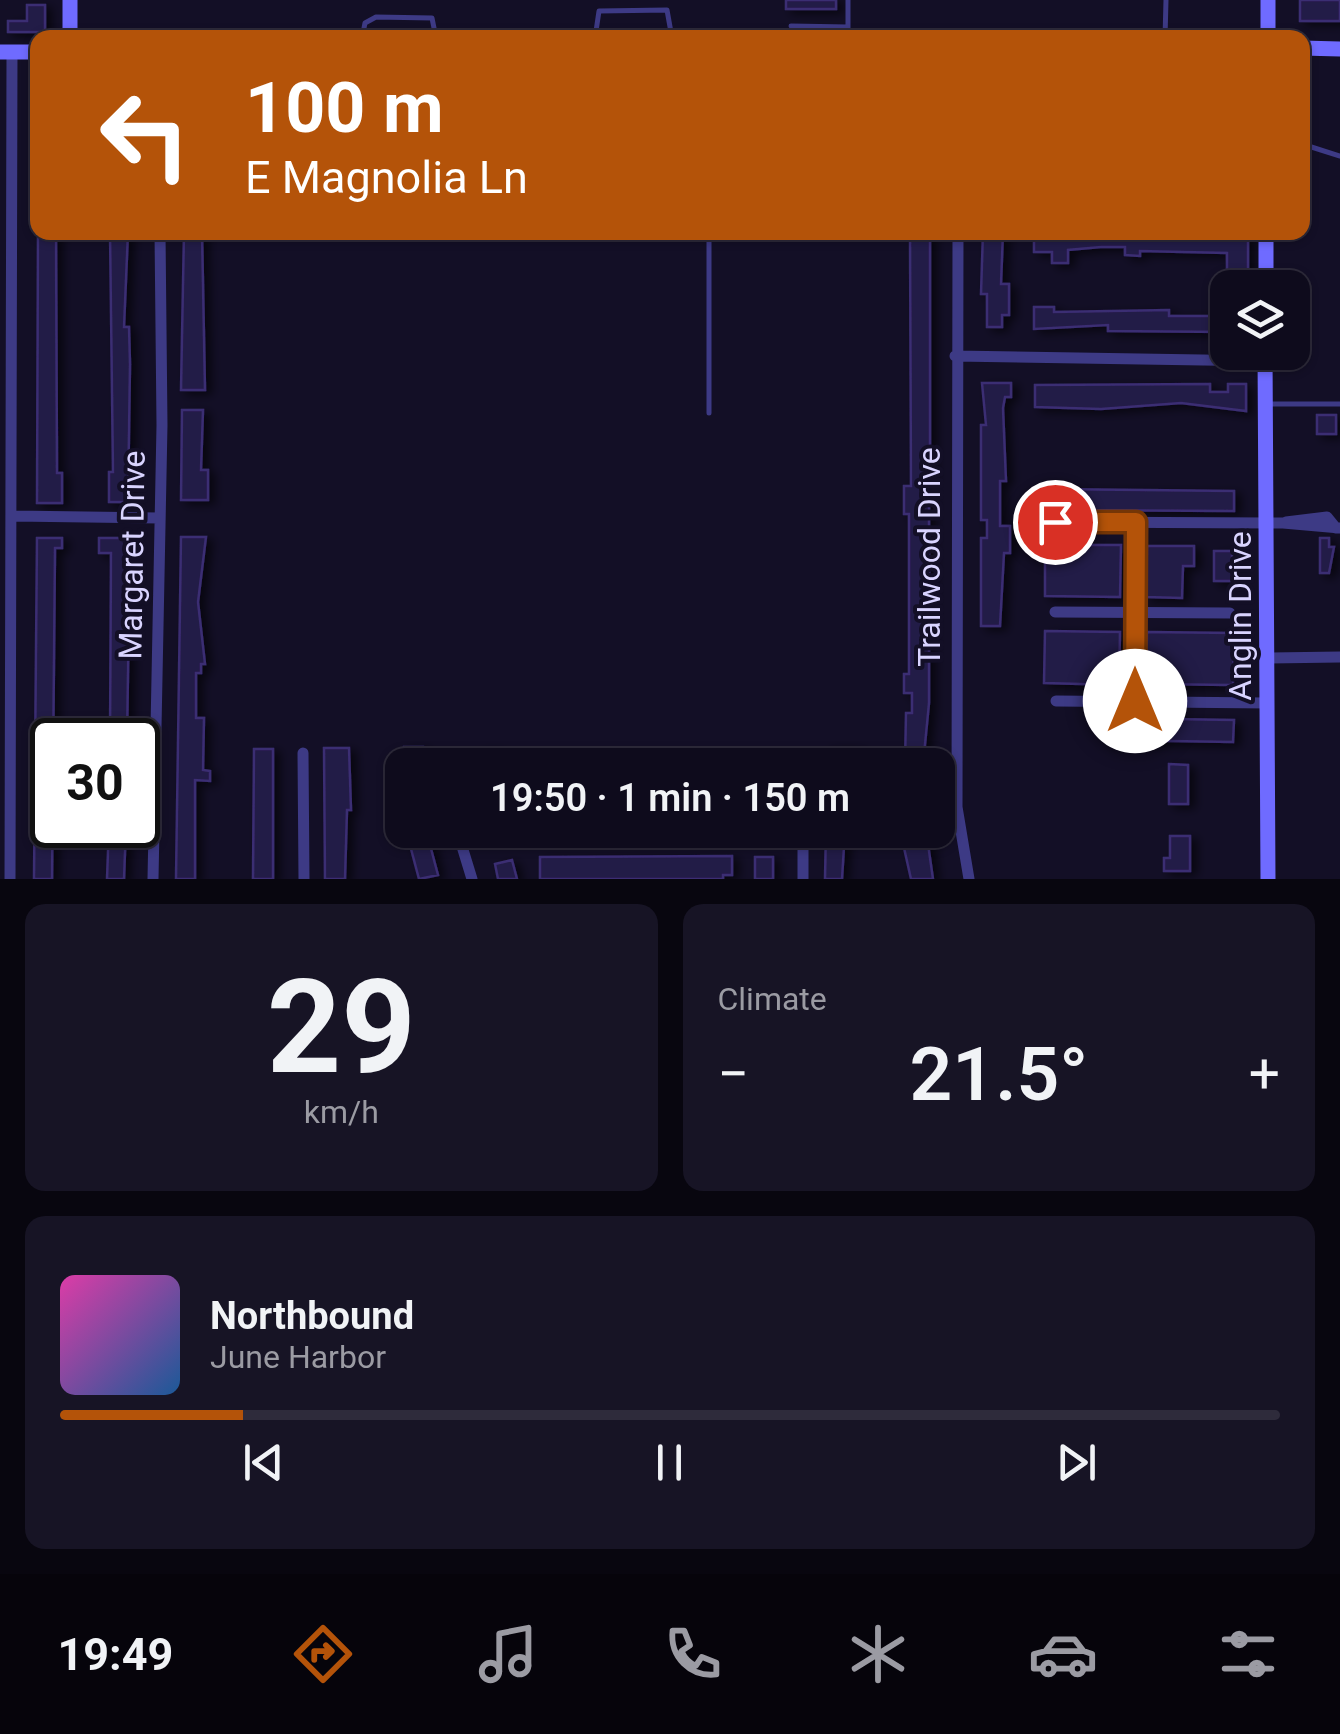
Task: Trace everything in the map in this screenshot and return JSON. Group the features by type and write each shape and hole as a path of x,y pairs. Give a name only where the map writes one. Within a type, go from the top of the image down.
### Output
{"street":[{"path":"70,0 70,30"},
{"path":"1268,0 1268,30"},
{"path":"1310,48 1340,48"},
{"path":"6,52 14,516 10,879"},
{"name":"Margaret Drive","path":"153,879 160,518 160,240"},
{"name":"Trailwood Drive","path":"958,240 957,807 969,879"},
{"path":"1266,240 1266,270"},
{"path":"955,356 1210,357"},
{"name":"Anglin Drive","path":"1266,370 1275,523 1268,658 1268,879"},
{"path":"14,516 160,518"},
{"path":"1055,522 1275,523 1338,528"},
{"path":"1135,701 1136,522"},
{"path":"1055,612 1230,613"},
{"path":"1268,658 1340,657"},
{"path":"1056,701 1268,703"},
{"path":"303,753 304,879"},
{"path":"462,848 472,879"},
{"path":"803,848 803,879"}],"lane":[{"path":"791,26 848,27 848,0"},
{"path":"1165,30 1166,0"},
{"path":"596,30 599,10 667,10 671,30"},
{"path":"364,30 365,23 376,17 432,18 434,30"},
{"path":"1310,147 1340,156"},
{"path":"709,240 709,413"},
{"path":"1266,404 1340,404"}],"building":[{"path":"786,0 836,0 836,9 786,9"},
{"path":"1300,0 1340,0 1340,21 1300,21"},
{"path":"27,5 45,5 45,30 8,32 8,21 27,21"},
{"path":"38,240 56,240 57,473 62,473 62,503 37,503"},
{"path":"110,240 128,240 124,327 129,327 130,364 128,502 109,502 109,472 113,472"},
{"path":"184,240 202,240 205,390 181,390"},
{"path":"910,240 930,240 930,478 923,478 923,496 929,496 929,703 925,748 905,748 906,713 912,713 912,693 904,693 904,674 909,674 909,514 904,514 904,486 911,486"},
{"path":"983,240 1003,240 1001,284 1009,284 1009,315 1002,315 1002,327 987,327 987,294 981,294"},
{"path":"1034,240 1248,240 1248,270 1227,270 1227,253 1140,251 1140,256 1125,255 1125,247 1101,247 1068,250 1068,263 1052,263 1052,252 1034,252"},
{"path":"1034,307 1054,307 1054,312 1169,310 1169,316 1210,316 1210,332 1108,331 1108,325 1034,329"},
{"path":"982,383 1011,383 1011,397 1005,397 1003,408 1006,481 1000,481 1000,526 1010,526 1010,553 1004,553 1000,626 981,626 981,538 987,538 987,520 981,520 981,425 986,425"},
{"path":"1210,384 1210,392 1228,392 1228,384 1246,384 1246,411 1181,403 1101,409 1035,407 1035,385"},
{"path":"182,410 203,410 201,470 208,470 208,500 181,500"},
{"path":"1317,415 1336,415 1336,434 1317,434"},
{"path":"1049,489 1234,491 1234,511 1048,510"},
{"path":"181,537 206,537 198,602 205,664 201,664 201,673 196,673 196,718 204,718 203,770 210,771 210,781 195,780 195,879 176,879"},
{"path":"37,538 62,538 62,548 55,548 53,718 35,718"},
{"path":"99,538 130,538 127,718 110,718 111,553 99,553"},
{"path":"1320,538 1329,538 1329,547 1334,547 1329,573 1320,573"},
{"path":"1045,545 1121,545 1120,597 1045,596"},
{"path":"1147,546 1194,546 1194,566 1183,566 1182,598 1146,597"},
{"path":"1214,551 1232,551 1232,581 1214,581"},
{"path":"1045,631 1120,632 1119,685 1044,683"},
{"path":"1147,632 1234,633 1233,685 1146,684"},
{"path":"1107,718 1234,720 1233,742 1106,740"},
{"path":"324,748 349,748 351,810 347,810 345,879 325,879"},
{"path":"254,749 273,749 273,879 253,879"},
{"path":"1169,764 1188,765 1188,804 1169,804"},
{"path":"1170,836 1190,836 1190,871 1164,871 1164,858 1170,858"},
{"path":"34,848 52,848 52,879 34,879"},
{"path":"108,848 125,848 124,879 107,879"},
{"path":"411,848 431,848 438,875 419,879"},
{"path":"826,848 844,848 842,879 825,879"},
{"path":"904,848 929,848 933,879 911,879"},
{"path":"732,856 732,875 723,875 723,879 540,879 540,857"},
{"path":"755,857 773,857 773,879 755,879"},
{"path":"512,860 517,879 498,879 495,864"}],"route":[{"path":"1055,522 1136,522 1135,701"}]}
